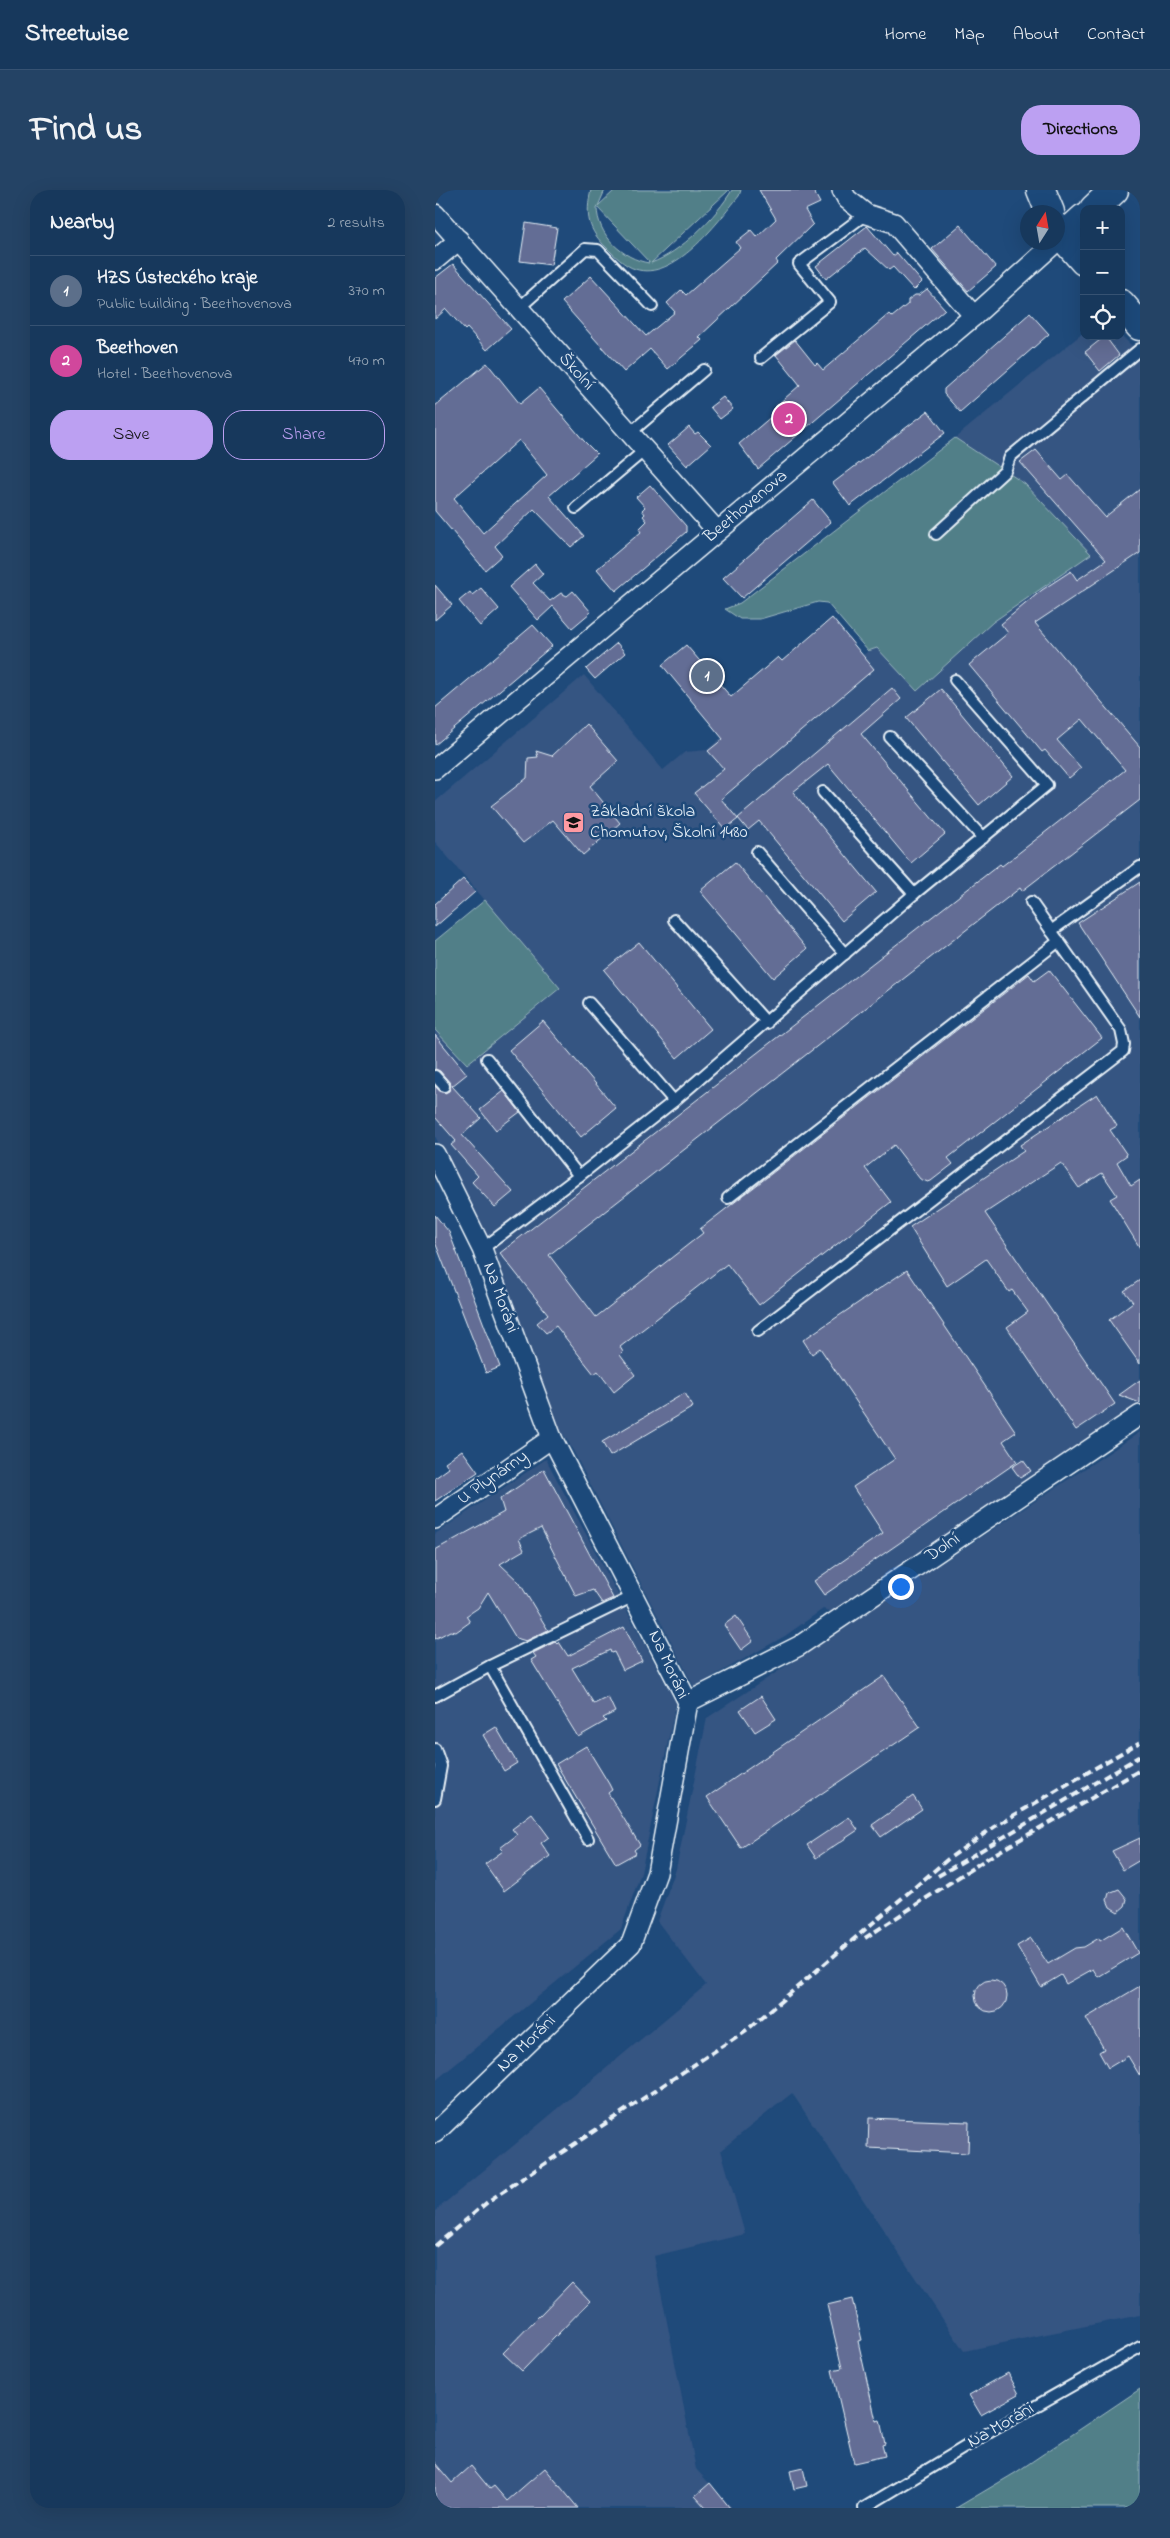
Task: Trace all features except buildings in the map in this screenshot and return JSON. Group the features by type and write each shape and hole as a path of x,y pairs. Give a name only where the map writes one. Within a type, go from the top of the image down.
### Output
{"main road":[{"path":"1041,190 1047,205"},
{"path":"1098,205 1114,190"},
{"path":"1065,232 1080,221"},
{"path":"1065,243 1080,257"},
{"path":"1125,309 1140,326"}],"street":[{"path":"842,190 847,199 866,214 894,223 974,316"},
{"name":"Školní","path":"435,214 717,531"},
{"path":"435,260 459,240"},
{"name":"Beethovenova","path":"435,769 974,316 1045,250"},
{"name":"Na Moráni","path":"435,1154 482,1249 552,1438 688,1702 657,1873 631,1944 435,2133"},
{"name":"Dolní","path":"688,1702 799,1646 1140,1415"},
{"name":"U Plynárny","path":"435,1519 552,1438"}],"lane":[{"path":"761,358 830,302 799,264 866,214"},
{"path":"519,308 585,249 598,250 652,306"},
{"path":"936,534 1005,471 1010,457 1140,349"},
{"path":"630,433 704,370"},
{"path":"576,508 645,450"},
{"path":"482,1249 674,1101 767,1023 914,894 1047,785 955,680"},
{"path":"890,737 983,838"},
{"path":"823,792 914,894"},
{"path":"757,852 845,954"},
{"path":"1051,931 1140,867"},
{"path":"758,1330 1123,1051 1125,1044 1121,1030 1031,902"},
{"path":"674,920 767,1023"},
{"path":"729,1198 1059,941"},
{"path":"589,1003 674,1101"},
{"path":"487,1059 579,1176"},
{"path":"435,1076 444,1086"},
{"path":"435,1696 490,1666 634,1596"},
{"path":"490,1666 588,1839"},
{"path":"435,1749 441,1766 435,1799"},
{"name":"Na Moráni","path":"864,2508 990,2432 1140,2347"}],"shaded area":[{"path":"1080,335 1080,340 1125,339 1140,354 1140,1407 833,1612 823,1609 785,1636 694,1687 569,1443 554,1421 491,1248 435,1136 435,1030 467,1064 560,988 435,842 435,802 584,675 663,770 685,752 707,750 721,738 740,759 868,651 877,648 917,691 993,622 1018,604 1025,484 955,438"},
{"path":"1140,1432 1140,2315 964,2351 792,2093 721,2150 745,2234 654,2256 696,2469 732,2508 435,2508 435,2211 706,1985 657,1921 676,1869 707,1718"},
{"path":"546,1459 676,1703 641,1873 621,1929 435,2081 435,1534"}],"green space":[{"path":"591,190 605,190 598,206 615,190 729,190 651,263 674,251 697,232 717,211 732,190 741,190 739,196 719,221 693,247 679,259 665,267 650,271 635,269 627,265 616,257 601,241 592,229 588,215","holes":["597,207 649,262 639,261 613,244 601,227"]},
{"path":"955,438 1025,484 1091,554 993,622 917,691 877,648 868,651 827,603 818,602 760,619 740,619 725,609 740,603"},
{"path":"485,900 560,988 467,1064 435,1030 435,941"},
{"path":"1140,2389 1140,2508 956,2508 1015,2473"}],"railway":[{"path":"435,2246 490,2200 748,2029 948,1859 994,1827 1140,1742"},
{"path":"938,1876 1140,1756"},
{"path":"865,1938 988,1858 1140,1770"}],"place":[{"name":"Beethoven","path":"789,419"},
{"name":"HZS Ústeckého kraje","path":"707,676"},
{"name":"Základní škola Chomutov, Školní 1480","path":"574,822"}]}
